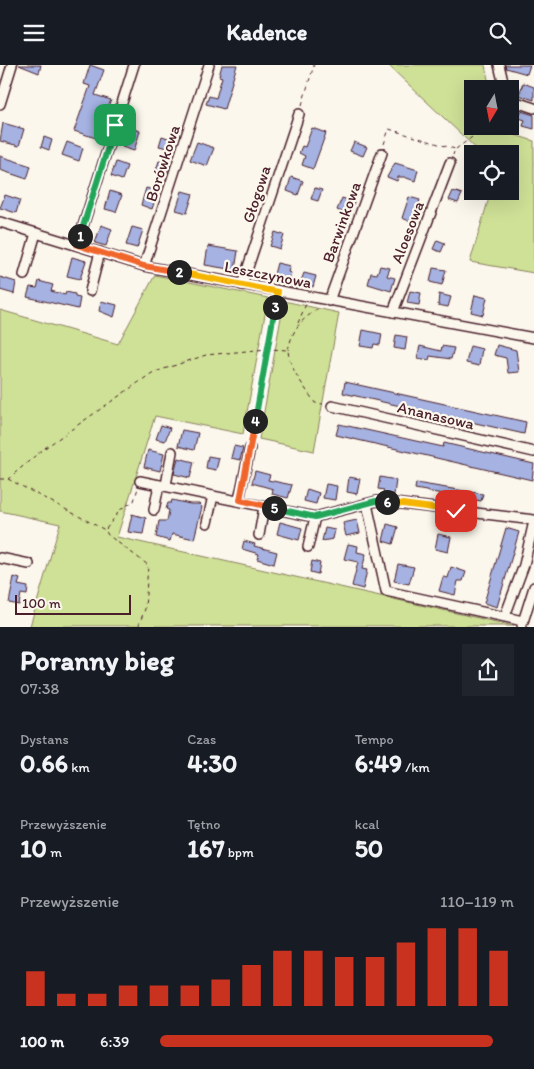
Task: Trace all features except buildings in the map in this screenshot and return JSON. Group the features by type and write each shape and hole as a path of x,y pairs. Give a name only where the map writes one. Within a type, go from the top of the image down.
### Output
{"street":[{"path":"0,104 12,65"},
{"path":"77,245 134,65"},
{"path":"499,65 503,80"},
{"name":"Borówkowa","path":"144,266 209,67"},
{"path":"519,103 534,107"},
{"name":"Głogowa","path":"242,285 299,114"},
{"name":"Barwinkowa","path":"329,301 382,153"},
{"name":"Aloesowa","path":"393,312 450,163"},
{"name":"Leszczynowa","path":"0,222 144,266 534,338"},
{"path":"24,275 36,233"},
{"path":"90,291 100,252"},
{"name":"Ananasowa","path":"332,406 534,452"},
{"path":"240,500 250,449"},
{"path":"154,510 172,453"},
{"path":"140,481 240,500 264,507 315,517 376,501 534,520 524,565 505,616"},
{"path":"207,523 213,496"},
{"path":"367,504 386,591 505,616 522,624 534,587"},
{"path":"259,535 264,507"},
{"path":"308,547 315,517"},
{"path":"0,558 29,564"}],"path":[{"path":"299,114 314,65"},
{"path":"382,153 389,129 455,149"},
{"path":"450,163 455,149 474,135"},
{"path":"250,449 278,292"},
{"path":"309,297 292,334 288,359 315,403 332,406"},
{"path":"298,324 329,301"},
{"path":"8,479 42,450 152,373 206,355 268,349 288,350"},
{"path":"0,479 8,479 106,529 108,535 148,565 145,609 138,627"},
{"path":"106,529 120,510 134,501 140,481"}],"green space":[{"path":"388,65 485,65 488,80 464,80 464,135 515,135 534,141 534,273 470,262 488,200 519,200 519,145 472,145"},
{"path":"155,275 268,298 243,434 155,416 117,537 514,626 30,626 60,524 0,511 0,310 118,344"},
{"path":"284,301 339,313 314,451 259,439"}],"route":[{"path":"115,125 77,245 144,266 278,292 240,500 264,507 315,517 376,501 456,511"}]}
